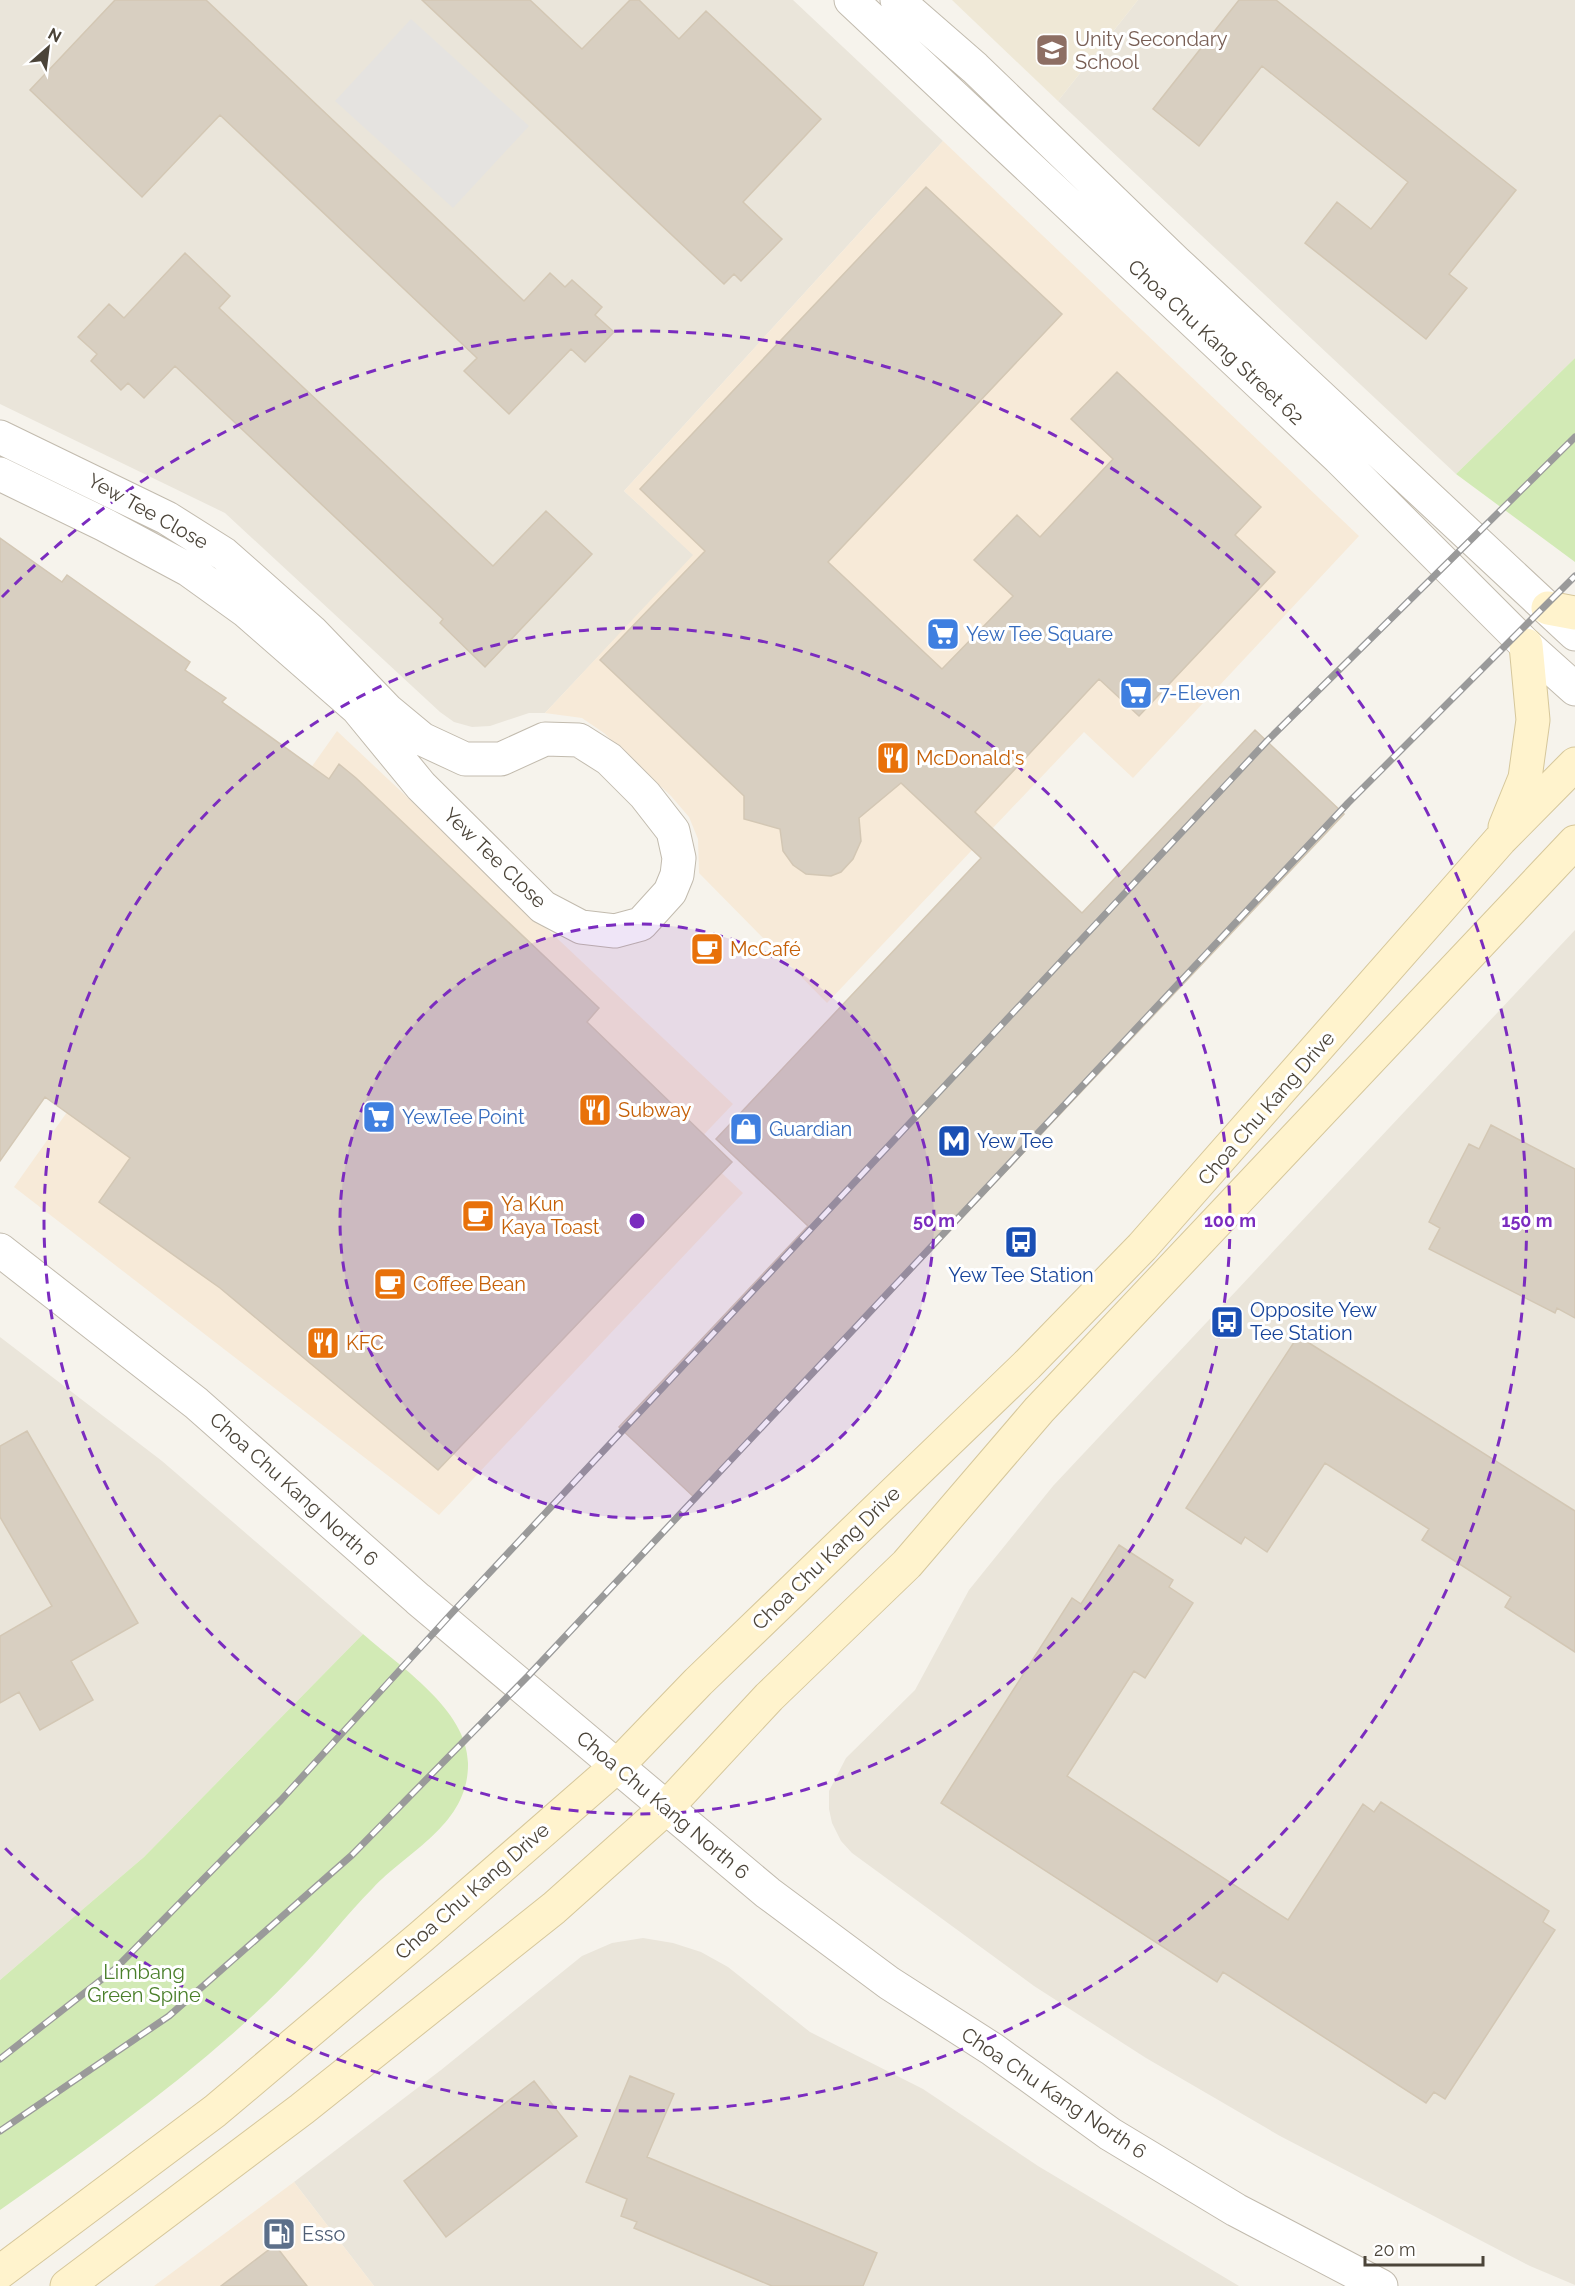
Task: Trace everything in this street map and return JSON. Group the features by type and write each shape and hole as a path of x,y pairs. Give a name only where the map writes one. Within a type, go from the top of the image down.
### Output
{"main road":[{"path":"1500,840 1524,778 1533,720 1526,645"},
{"name":"Choa Chu Kang Drive","path":"0,2272 215,2110 422,1936 617,1767 698,1682 1027,1365 1149,1240 1500,840 1575,764"},
{"name":"Choa Chu Kang Drive","path":"67,2286 252,2148 498,1953 586,1881 666,1808 769,1697 907,1564 1039,1410 1575,842"}],"street":[{"name":"Choa Chu Kang Street 62","path":"851,0 1339,458 1526,645 1575,689"},
{"name":"Choa Chu Kang Street 62","path":"897,0 975,68 1176,262 1562,610 1575,634"},
{"name":"Yew Tee Close","path":"0,437 167,518 224,554 311,631 387,710 422,739 465,759 501,759 545,739 579,740 609,759 645,795 673,831 679,858 677,875 670,892 655,912 641,924 615,932 581,927 543,907 421,786 357,708 246,611 189,570 105,525 0,474"},
{"name":"Choa Chu Kang North 6","path":"0,1250 148,1363 209,1413 418,1599 768,1893 889,1983 992,2049 1110,2134 1236,2210 1381,2286"}],"shaded area":[{"path":"0,0 793,0 943,141 624,491 694,555 545,713 529,713 490,726 472,727 454,722 440,712 225,513 0,404"},
{"name":"Unity Secondary School","path":"952,0 1138,0 1058,101"},
{"path":"1138,0 1575,0 1575,358 1456,474 1058,101"},
{"path":"411,19 529,126 453,208 335,101"},
{"name":"Yew Tee Square","path":"943,141 1359,536 1133,778 1084,732 827,1003 699,873 698,839 689,817 671,796 604,733 582,718 545,713 693,555 624,491"},
{"name":"YewTee Point","path":"337,731 733,1104 693,1146 743,1193 439,1515 14,1187"},
{"path":"1575,930 1575,2285 1530,2266 1280,2136 1146,2058 1034,1986 852,1853 841,1841 832,1823 829,1791 846,1758 915,1690 969,1590 1053,1486"},
{"path":"0,1337 162,1461 363,1634 144,1857 0,1980"},
{"path":"643,1938 673,1943 701,1952 728,1967 810,2032 923,2089 1038,2166 1239,2286 374,2286 294,2182 441,2070 582,1956 612,1943"},
{"name":"Esso","path":"294,2182 374,2286 154,2286"}],"green space":[{"path":"1575,358 1575,562 1456,474"},
{"name":"Limbang Green Spine","path":"363,1634 429,1691 456,1725 465,1743 468,1763 466,1784 459,1803 434,1834 387,1874 297,1972 228,2037 116,2127 0,2210 0,1980 144,1857"}],"building":[{"path":"115,0 206,0 524,301 550,273 565,287 572,280 602,307 595,315 614,332 585,362 571,349 509,414 464,371 477,358 220,115 142,197 30,90"},
{"path":"422,0 530,0 582,49 630,0 639,0 679,39 706,11 821,119 743,202 782,239 741,281 734,274 724,284"},
{"path":"1239,0 1276,0 1516,190 1449,274 1467,288 1426,339 1305,243 1337,202 1371,229 1408,182 1262,66 1199,146 1153,109"},
{"path":"926,187 1062,314 828,562 942,669 1013,596 974,560 1017,515 1040,537 1113,459 1071,419 1117,372 1261,507 1235,535 1275,572 1139,716 1099,679 975,812 1082,913 1255,730 1344,814 696,1499 619,1427 808,1226 716,1139 981,858 901,783 859,818 861,841 853,859 841,872 831,876 806,874 793,865 783,851 780,829 744,819 744,796 600,660 705,551 640,489"},
{"path":"185,253 230,296 219,308 493,566 546,511 592,554 485,667 440,623 443,619 175,366 144,398 128,383 121,390 91,361 97,354 78,337 109,304 124,318"},
{"name":"YewTee Point","path":"0,538 62,582 67,575 190,662 185,670 226,698 222,702 329,779 339,764 356,778 599,1008 587,1022 732,1162 438,1470 220,1288 99,1202 130,1158 45,1097 0,1161"},
{"path":"1491,1125 1575,1169 1575,1318 1557,1308 1555,1313 1429,1249 1440,1228 1429,1222 1469,1144 1479,1149"},
{"path":"1298,1336 1575,1511 1575,1652 1505,1607 1511,1597 1422,1540 1429,1529 1325,1463 1267,1552 1245,1537 1241,1544 1186,1508"},
{"path":"27,1431 138,1623 71,1661 93,1700 40,1730 19,1692 0,1703 0,1636 52,1606 0,1517 0,1446"},
{"path":"1119,1545 1173,1580 1169,1587 1193,1603 1145,1678 1134,1671 1067,1776 1288,1920 1363,1804 1374,1812 1381,1802 1549,1911 1543,1922 1555,1930 1445,2099 1434,2092 1426,2103 1223,1972 1217,1982 941,1803 1072,1598 1081,1604"},
{"path":"630,2076 674,2094 647,2157 877,2253 863,2286 772,2286 634,2228 637,2222 621,2216 627,2199 586,2182"},
{"path":"534,2081 577,2136 446,2237 404,2181"},
{"path":"275,2245 307,2286 221,2286"}],"railway":[{"path":"0,2059 115,1969 281,1800 451,1614 1267,741 1575,437"},
{"path":"0,2131 169,2016 352,1855 528,1676 1348,803 1575,576"}],"place":[{"name":"Unity Secondary School","path":"1052,50"},
{"name":"Yew Tee Square","path":"943,634"},
{"name":"7-Eleven","path":"1136,693"},
{"name":"McDonald's","path":"893,758"},
{"name":"McCafé","path":"707,949"},
{"name":"Subway","path":"595,1110"},
{"name":"YewTee Point","path":"379,1117"},
{"name":"Guardian","path":"746,1129"},
{"name":"Yew Tee","path":"954,1141"},
{"name":"Ya Kun Kaya Toast","path":"478,1216"},
{"name":"Yew Tee Station","path":"1021,1242"},
{"name":"Coffee Bean","path":"390,1284"},
{"name":"Opposite Yew Tee Station","path":"1227,1322"},
{"name":"KFC","path":"323,1343"},
{"name":"Esso","path":"279,2234"}]}
